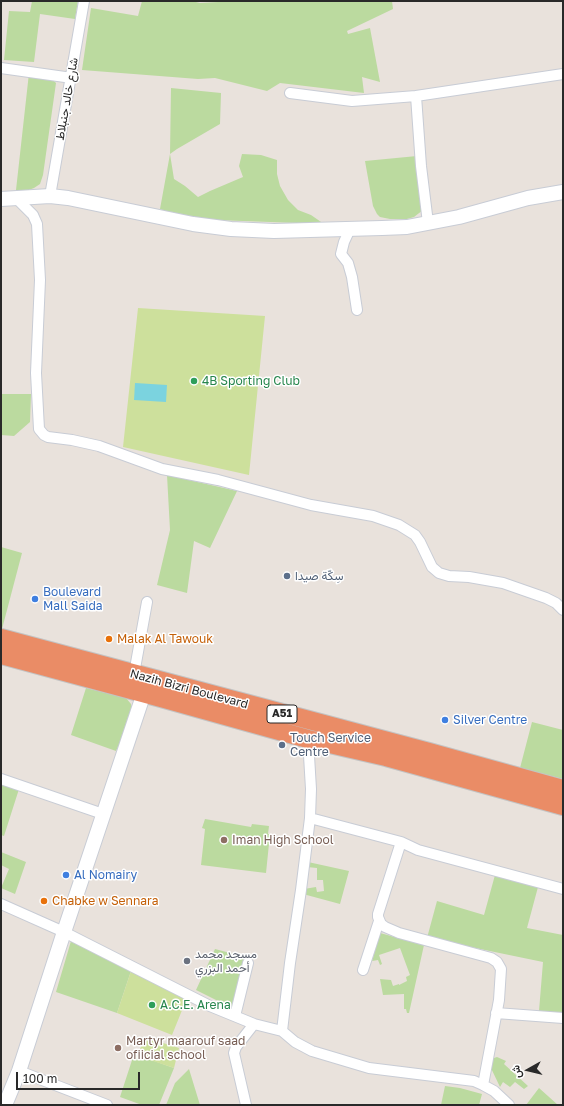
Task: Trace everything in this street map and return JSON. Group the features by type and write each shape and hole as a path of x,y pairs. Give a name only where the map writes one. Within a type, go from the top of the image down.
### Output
{"highway":[{"name":"Nazih Bizri Boulevard","path":"1,638 563,789"},
{"name":"Nazih Bizri Boulevard","path":"1,655 308,739 386,757 563,806"}],"main road":[{"path":"1,199 50,196 87,201 134,213 193,224 231,229 274,231 397,228 428,223 474,213 528,198 563,192"},
{"path":"5,1105 19,1071 144,693"}],"street":[{"name":"شارع خالد جنبلاط","path":"50,196 72,78 84,1"},
{"path":"1,68 72,78"},
{"path":"290,93 352,101 416,96 563,74"},
{"path":"416,96 421,166 428,223"},
{"path":"17,198 34,215 37,224 40,280 36,373 40,429 44,435 99,446 162,469 224,482 311,506 373,516 399,525 415,535 432,567 439,573 449,576 469,577 503,583 546,598 556,603 563,610"},
{"path":"350,229 344,242 341,254 348,263 357,310"},
{"path":"134,674 147,602"},
{"path":"282,1031 310,818 311,789 308,739"},
{"path":"1,779 103,814"},
{"path":"310,818 401,842 418,850 563,889"},
{"path":"363,970 379,921 378,918 380,908 401,842"},
{"path":"1,904 64,932 195,998 254,1024 282,1031 295,1042 312,1052 369,1068 467,1080 483,1085 494,1091 509,1105"},
{"path":"379,921 385,927 399,933 491,958 497,962 501,973 496,1013 483,1085"},
{"path":"235,1016 248,963"},
{"path":"496,1013 563,1018"},
{"path":"246,1105 234,1053 236,1047 254,1024"},
{"path":"19,1071 107,1105"}],"green space":[{"path":"32,1 78,1 75,19 40,14 34,62 4,60 9,11 30,12"},
{"path":"142,1 192,1 200,3 221,1 392,1 393,9 347,31 348,34 370,28 380,82 362,77 364,93 280,83 267,91 215,78 198,79 82,70 91,8 138,16"},
{"path":"29,73 50,77 56,83 43,175 40,184 26,191 16,190"},
{"path":"171,88 221,93 220,124 170,154"},
{"path":"170,154 174,179 198,197 243,177 239,166 242,154 261,155 277,160 277,174 280,186 288,200 298,210 311,215 324,224 216,220 175,215 160,209"},
{"path":"417,156 423,210 414,217 407,219 390,219 380,217 373,206 365,161"},
{"name":"4B Sporting Club","path":"138,308 265,316 249,475 123,447"},
{"path":"1,394 31,394 30,422 14,436 1,435"},
{"path":"167,475 237,491 210,548 194,541 187,593 157,585 170,530"},
{"path":"1,547 22,553 2,629 1,629"},
{"path":"86,688 126,698 131,704 132,708 130,722 116,751 71,735"},
{"path":"532,722 563,730 563,779 520,768"},
{"path":"1,782 19,789 4,836 1,835"},
{"path":"205,819 251,827 252,824 269,826 268,834 270,834 266,873 201,865 205,829 202,828"},
{"path":"1,852 26,862 15,894 1,888 9,869 1,865"},
{"path":"308,862 349,871 340,904 303,894 304,889 316,887 317,892 324,891 323,880 317,880 317,868 307,867"},
{"path":"495,875 538,887 527,928 563,935 563,1014 539,1011 543,962 427,938 437,901 484,915"},
{"path":"380,933 424,945 409,1013 407,1013 406,1009 404,1009 404,994 383,995 380,979 391,980 393,986 407,981 406,977 410,975 400,948 379,955 382,964 380,965 378,960 372,961"},
{"path":"71,941 131,971 117,1013 56,992"},
{"path":"215,949 245,957 232,1008 196,990"},
{"name":"A.C.E. Arena","path":"131,971 187,998 172,1035 117,1013"},
{"path":"144,1037 179,1048 174,1068 138,1056"},
{"path":"134,1054 174,1068 159,1105 142,1105 120,1097"},
{"path":"497,1057 506,1061 504,1064 528,1086 524,1089 515,1082 510,1087 503,1082 500,1087 490,1066 491,1061"},
{"path":"189,1069 200,1105 166,1105 175,1083"},
{"path":"445,1086 460,1088 482,1094 479,1105 441,1105"},
{"path":"539,1088 558,1105 526,1105"}],"water":[{"path":"135,383 167,385 166,402 134,400"}],"place":[{"name":"4B Sporting Club","path":"194,381"},
{"name":"سِكّة صيدا","path":"287,576"},
{"name":"Boulevard Mall Saida","path":"35,599"},
{"name":"Malak Al Tawouk","path":"109,639"},
{"name":"Silver Centre","path":"445,720"},
{"name":"Touch Service Centre","path":"282,745"},
{"name":"Iman High School","path":"224,840"},
{"name":"Al Nomairy","path":"66,875"},
{"name":"Chabke w Sennara","path":"44,901"},
{"name":"مسجد محمد أحمد البزري","path":"187,961"},
{"name":"A.C.E. Arena","path":"152,1005"},
{"name":"Martyr maarouf saad ofiicial school","path":"118,1048"}]}
